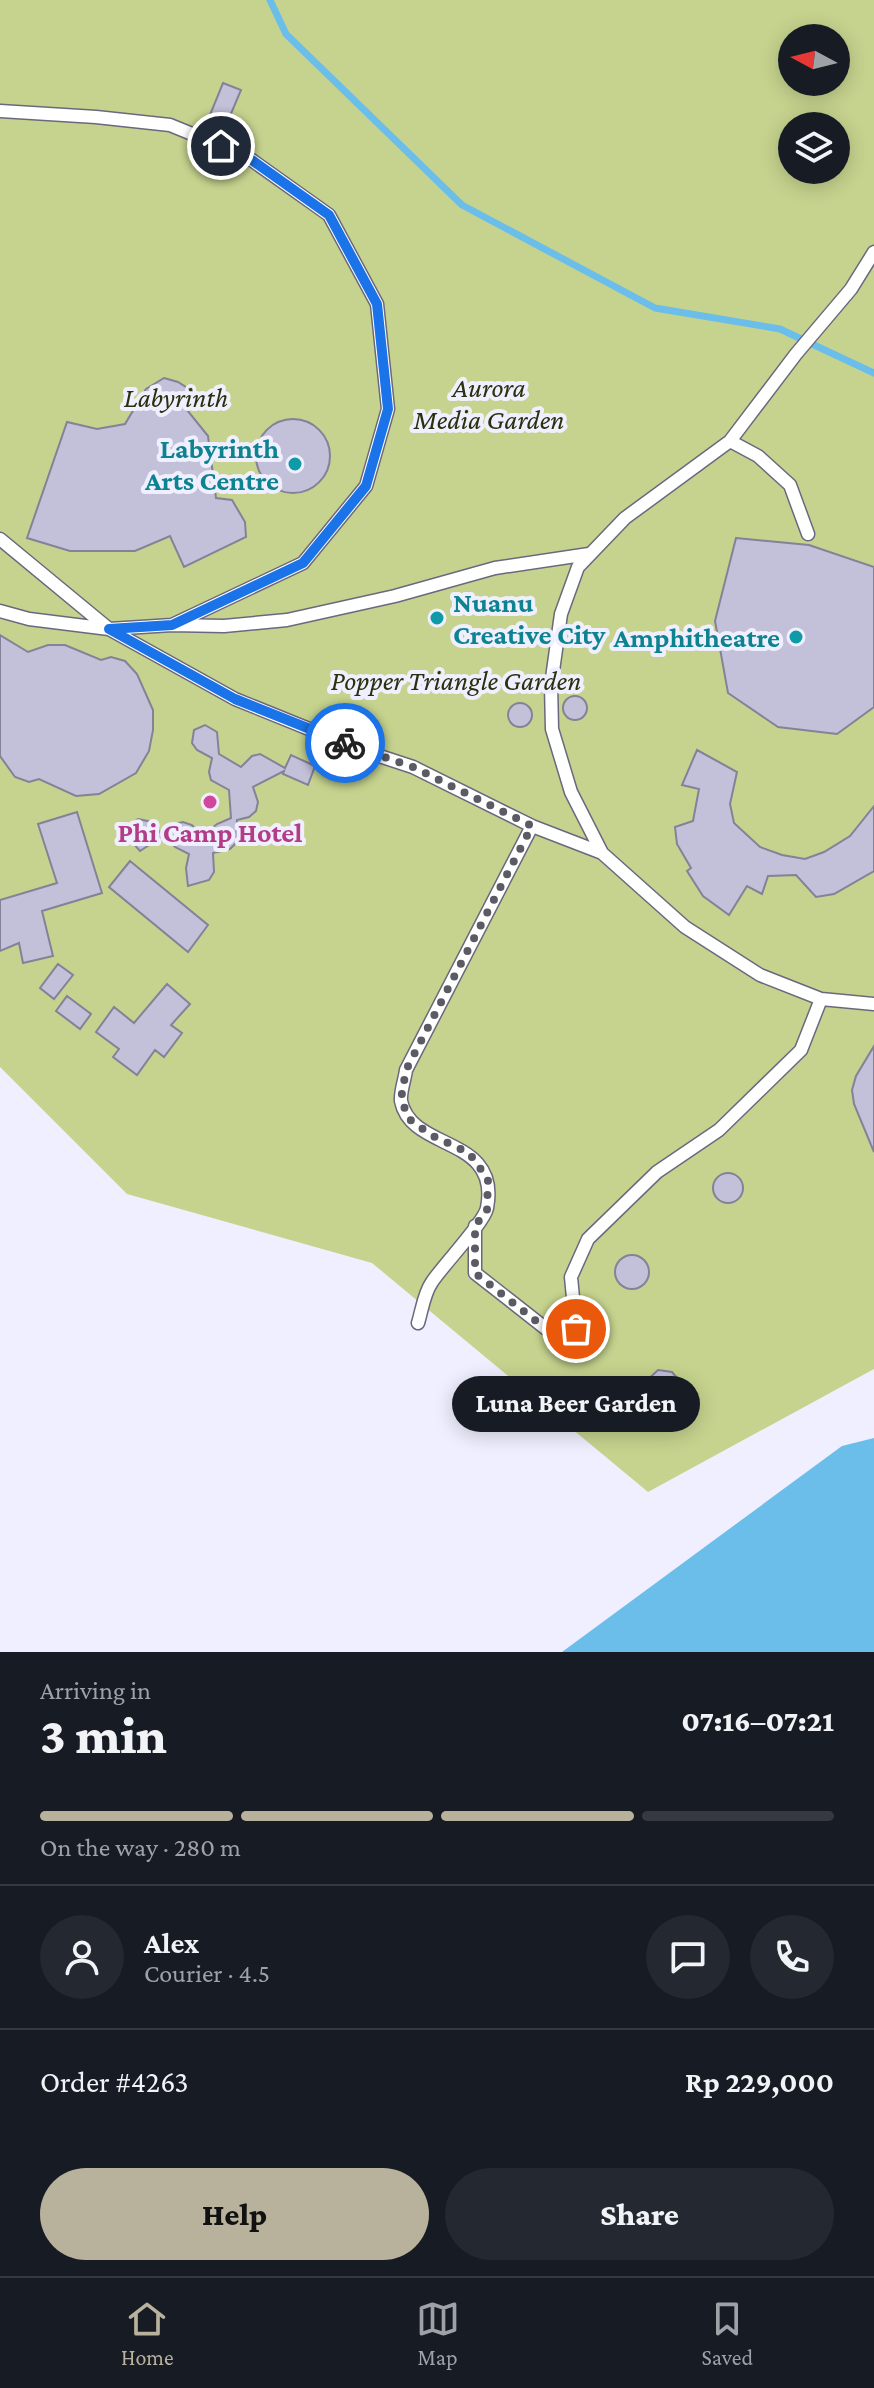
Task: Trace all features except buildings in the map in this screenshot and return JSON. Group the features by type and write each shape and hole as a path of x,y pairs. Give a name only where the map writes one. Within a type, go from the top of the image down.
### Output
{"lane":[{"path":"0,111 170,125 246,156 329,215 377,304 388,409 366,486 303,563 172,625"},
{"path":"602,853 571,792 552,729 551,685 561,614 578,567 625,518 730,441 796,354 851,289 874,252"},
{"path":"730,441 758,456 790,485 808,534"},
{"path":"0,539 109,629 235,699 361,750 413,767 532,826 602,853 685,927 760,975 821,999 874,1004"},
{"path":"0,611 29,619 109,629 224,626 287,620 395,596 495,568 589,554"},
{"path":"418,1323 429,1284 487,1210 488,1179 469,1153 431,1135 409,1119 401,1099 406,1070 532,826"},
{"path":"475,1226 475,1273 554,1335 576,1329 571,1277 588,1239 657,1172 719,1130 801,1050 821,999"}],"green space":[{"name":"Nuanu Creative City","path":"0,0 874,0 874,1369 648,1492 372,1263 127,1194 0,1067"}],"water":[{"path":"874,1438 874,1652 562,1652 842,1446"}],"waterway":[{"path":"270,0 286,34 462,205 655,308 780,329 874,373"}],"way so far":[{"path":"345,743 413,767 532,826 406,1070 401,1099 409,1119 431,1135 469,1153 488,1179 487,1210 475,1226 475,1273 554,1335 576,1329"}],"place":[{"name":"Labyrinth Arts Centre","path":"295,464"},
{"name":"Nuanu Creative City","path":"437,618"},
{"name":"Amphitheatre","path":"796,637"},
{"name":"Phi Camp Hotel","path":"210,802"},
{"name":"Luna Beer Garden","path":"576,1329"}],"route":[{"path":"221,146 246,156 329,215 377,304 388,409 366,486 303,563 172,625 109,629 235,699 345,743"}],"park label":[{"name":"Labyrinth","path":"176,397"},
{"name":"Aurora Media Garden","path":"489,403"},
{"name":"Popper Triangle Garden","path":"456,680"}]}
